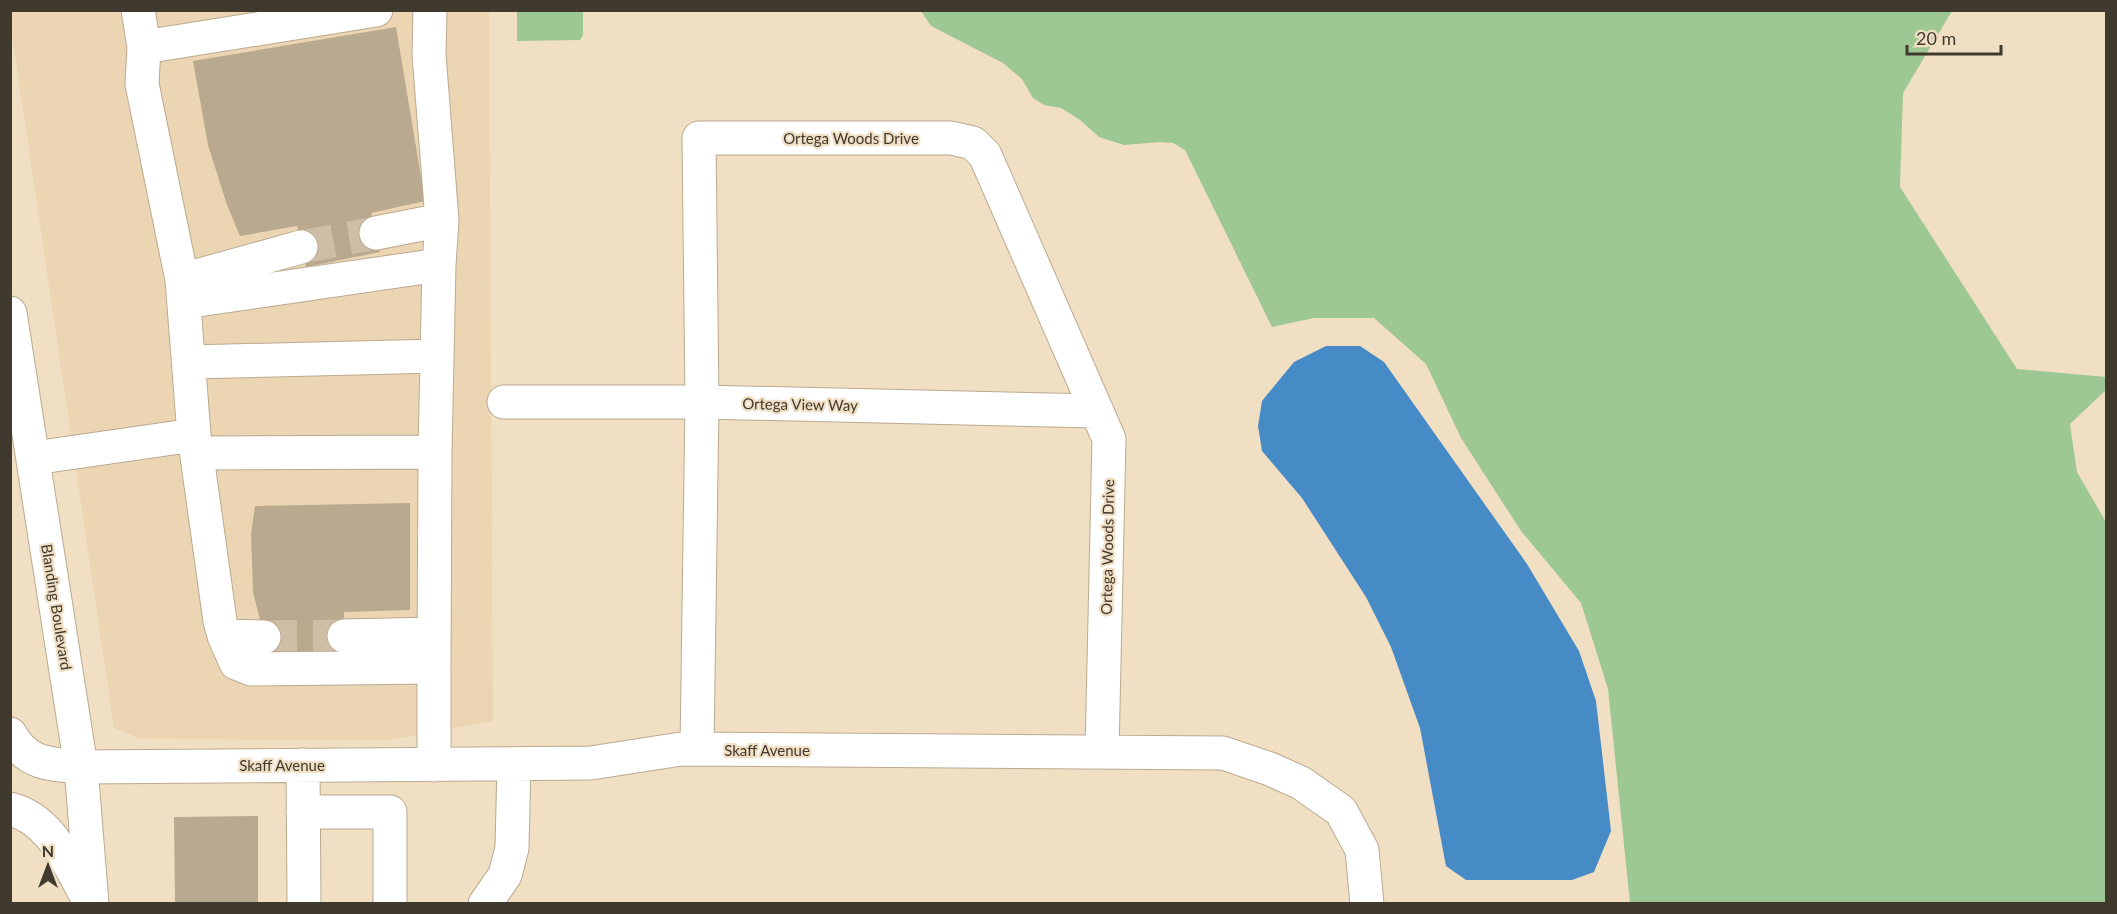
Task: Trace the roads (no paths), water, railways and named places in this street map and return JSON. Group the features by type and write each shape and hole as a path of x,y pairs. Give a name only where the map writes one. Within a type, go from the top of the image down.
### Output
{"street":[{"path":"138,10 144,47 142,84 183,291 195,444 224,636 236,663 251,669 434,667"},
{"path":"144,47 376,10"},
{"path":"430,10 429,55 442,220 435,452 434,765"},
{"name":"Ortega Woods Drive","path":"697,749 702,402 699,138 951,138 973,143 985,155 1109,439 1102,752"},
{"path":"376,233 442,220"},
{"path":"183,291 301,247"},
{"path":"183,291 439,265"},
{"name":"Blanding Boulevard","path":"10,313 81,767 91,903"},
{"path":"189,362 437,356"},
{"name":"Ortega View Way","path":"504,402 702,402 1097,411"},
{"path":"34,458 195,444 435,452"},
{"path":"344,636 434,634"},
{"path":"224,636 264,637"},
{"name":"Skaff Avenue","path":"10,734 17,747 39,763 81,767 591,763 681,749 1223,753 1301,783 1341,811 1362,850 1367,903"},
{"path":"485,903 505,875 512,848 514,764"},
{"path":"303,765 303,903"},
{"path":"10,808 23,812 53,836 91,903"},
{"path":"303,812 390,812 390,903"}],"water":[{"path":"1326,346 1360,346 1384,362 1527,564 1579,651 1596,701 1611,831 1594,872 1572,880 1466,880 1446,866 1420,728 1391,647 1366,597 1302,498 1262,451 1258,426 1262,401 1294,362"}],"tunnel":[{"path":"301,247 376,233"},
{"path":"264,637 344,636"}]}
